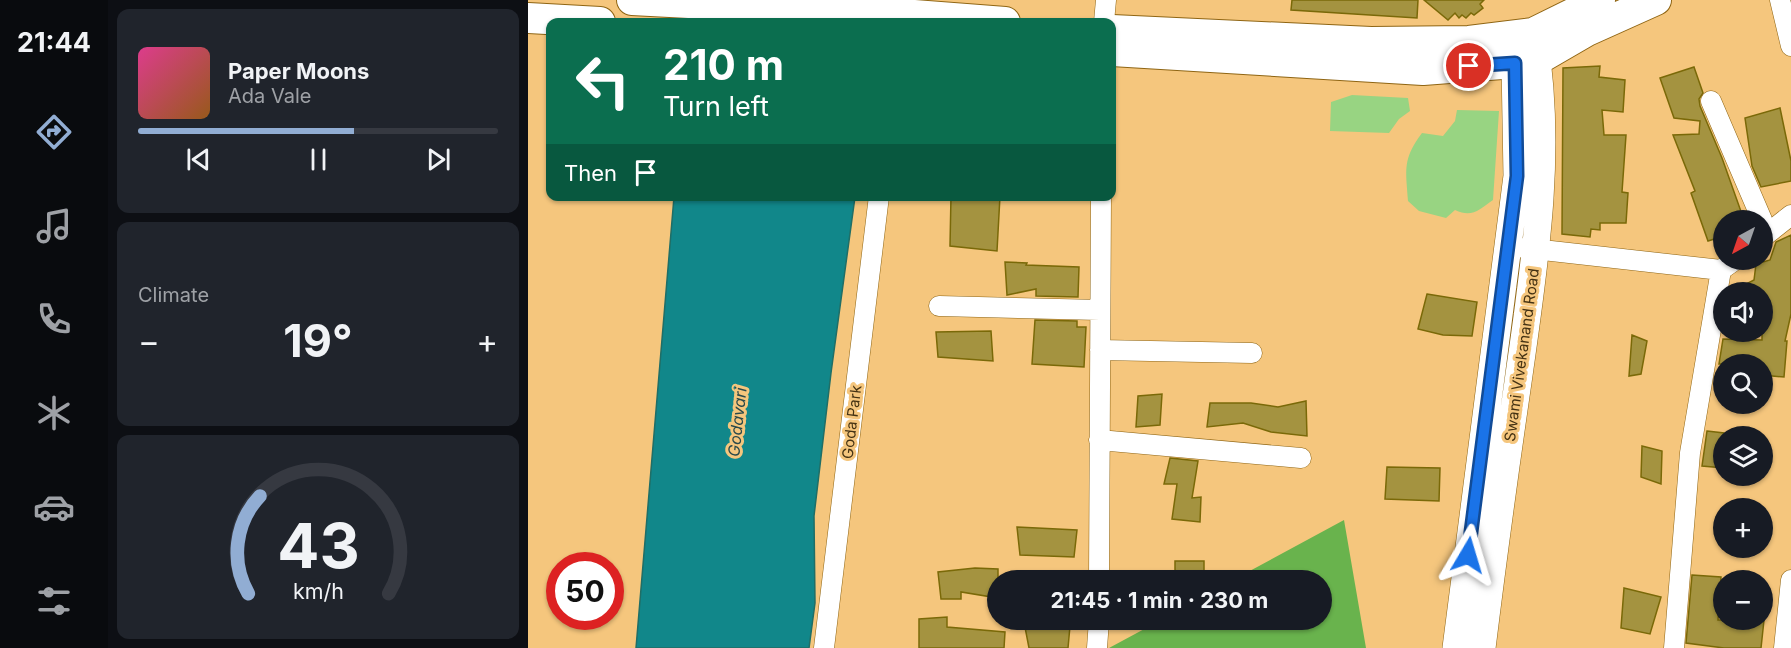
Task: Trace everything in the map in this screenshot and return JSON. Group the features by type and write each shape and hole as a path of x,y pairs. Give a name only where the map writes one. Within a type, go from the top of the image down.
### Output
{"main road":[{"path":"632,0 953,18"},
{"path":"1116,51 1423,70 1524,48 1587,31 1607,6 1656,0"},
{"path":"1116,30 1371,42 1469,41 1524,48"},
{"path":"1456,648 1517,176 1524,48"},
{"name":"Swami Vivekanand Road","path":"1482,648 1537,250 1543,137 1524,48"}],"street":[{"path":"1104,18 1106,0"},
{"path":"1780,0 1791,46"},
{"path":"1711,101 1756,210"},
{"name":"Goda Park","path":"824,648 878,201"},
{"path":"1099,570 1101,201"},
{"path":"1773,224 1791,215"},
{"path":"1508,246 1713,264"},
{"path":"1674,648 1690,453 1727,270"},
{"path":"939,306 1100,310"},
{"path":"1100,350 1252,353"},
{"path":"1099,440 1301,458"},
{"path":"1784,648 1791,580"},
{"path":"1097,648 1098,630"}],"green space":[{"path":"1352,95 1408,98 1410,111 1399,119 1389,133 1330,131 1331,102"},
{"path":"1457,110 1499,111 1493,200 1475,212 1466,213 1455,210 1446,218 1419,211 1408,201 1407,165 1411,151 1422,133 1443,136 1455,121"},
{"path":"1344,520 1366,648 1109,648 1142,630 1332,630 1332,570 1252,570"}],"water":[{"name":"Godavari","path":"674,201 854,201 814,516 815,603 809,648 636,648"}],"building":[{"path":"1292,0 1418,0 1417,18 1291,10"},
{"path":"1424,0 1484,0 1480,4 1483,8 1474,15 1471,13 1466,18 1462,15 1459,18 1455,13 1448,20"},
{"path":"1600,66 1599,77 1625,80 1623,112 1602,110 1604,135 1626,135 1622,192 1628,193 1626,223 1600,223 1600,230 1591,229 1590,237 1562,234 1563,68"},
{"path":"1694,67 1703,93 1699,99 1700,106 1740,210 1713,210 1713,239 1708,241 1691,193 1695,191 1673,135 1699,134 1700,121 1674,118 1660,78"},
{"path":"1780,108 1791,161 1791,181 1761,187 1752,166 1745,118"},
{"path":"951,201 1000,201 997,251 950,246"},
{"path":"1791,235 1791,314 1785,341 1787,341 1784,377 1773,376 1773,354 1721,354 1723,342 1773,342 1773,282 1750,282 1754,280 1755,270 1773,270 1773,251 1776,242"},
{"path":"1005,262 1079,267 1078,297 1036,296 1036,289 1007,295"},
{"path":"1427,294 1477,302 1472,336 1443,335 1418,329"},
{"path":"1035,320 1077,321 1077,327 1086,327 1084,367 1032,364"},
{"path":"991,331 993,361 938,357 936,332"},
{"path":"1632,335 1647,341 1641,374 1629,376"},
{"path":"1162,394 1160,425 1136,427 1138,396"},
{"path":"1306,401 1307,436 1271,432 1243,423 1207,427 1210,403 1251,403 1278,407"},
{"path":"1707,431 1713,432 1713,467 1702,466"},
{"path":"1642,446 1662,451 1661,484 1641,477"},
{"path":"1170,458 1198,461 1192,498 1201,497 1200,522 1172,519 1177,484 1164,484"},
{"path":"1387,467 1440,468 1439,501 1385,499"},
{"path":"1017,527 1077,530 1074,557 1020,555"},
{"path":"1175,561 1204,561 1204,570 1175,570"},
{"path":"975,568 998,569 987,570 987,596 961,592 961,599 941,599 938,572"},
{"path":"1692,575 1713,576 1713,630 1763,630 1761,648 1724,648 1686,643"},
{"path":"1624,588 1661,597 1650,634 1621,628"},
{"path":"947,617 947,627 1005,632 1004,648 919,648 919,619"},
{"path":"1026,630 1070,630 1068,648 1029,648"}],"route":[{"path":"1468,555 1517,176 1515,63 1469,66"}]}
